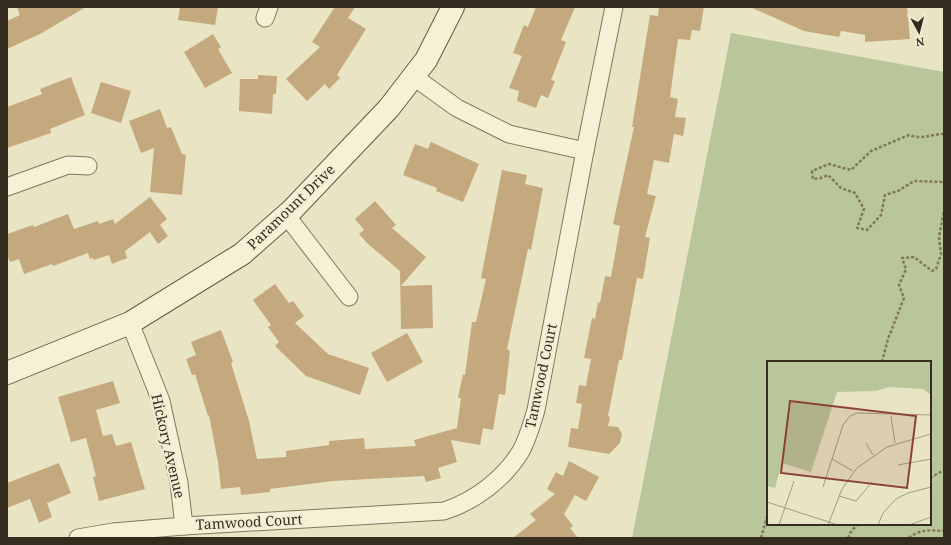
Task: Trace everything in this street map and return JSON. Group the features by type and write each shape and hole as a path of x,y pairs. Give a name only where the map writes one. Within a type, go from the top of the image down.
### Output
{"street":[{"name":"Paramount Drive","path":"7,373 130,323 242,254 286,215 389,108 414,78 426,60 453,7"},
{"name":"Tamwood Court","path":"78,538 113,532 184,526 444,511 470,501 492,484 521,451 536,410 614,7"},
{"path":"414,78 457,108 509,134 585,151"},
{"path":"7,187 68,165 88,166"},
{"path":"286,215 349,297"},
{"name":"Hickory Avenue","path":"130,323 161,401 179,483 184,526"}],"path":[{"path":"944,134 935,134 920,138 910,135 871,151 851,170 829,164 812,171 811,175 813,179 828,175 841,188 855,193 864,209 857,228 862,230 867,230 881,215 885,195 898,191 914,181 944,182"},
{"path":"882,361 888,338 904,298 899,284 906,269 902,258 914,257 932,271 936,269 941,254 939,237 944,211"},
{"path":"931,477 944,470"},
{"path":"761,538 767,517"},
{"path":"848,538 852,530 858,525"},
{"path":"909,538 914,533 930,529 944,531"}],"green space":[{"path":"731,33 944,72 944,538 632,538"}],"building":[{"path":"17,7 86,7 40,34 7,49 7,21 20,15"},
{"path":"180,7 218,7 215,25 178,20"},
{"path":"335,7 355,7 348,18 366,29 337,75 340,78 329,89 325,84 307,101 286,79 320,47 312,42"},
{"path":"536,7 575,7 561,40 566,42 551,80 555,81 548,98 541,95 536,108 517,101 519,91 509,88 522,56 513,53 524,25 528,27"},
{"path":"659,7 704,7 700,31 692,30 690,40 678,39 670,97 678,99 675,117 686,118 683,136 674,134 669,163 654,160 647,194 656,196 645,237 650,238 643,279 637,278 622,360 619,360 608,416 610,417 608,426 618,427 622,434 620,443 609,454 568,447 571,428 578,429 582,404 576,403 579,385 586,386 591,359 584,358 592,318 595,319 598,302 600,303 605,276 611,277 620,226 613,224 634,127 632,127 650,15 658,16"},
{"path":"750,7 907,7 910,39 865,42 865,35 841,31 839,37 804,31"},
{"path":"213,34 221,47 218,49 232,73 205,88 184,52"},
{"path":"258,75 277,76 276,94 273,94 272,114 239,111 240,79 258,79"},
{"path":"71,77 85,115 50,129 51,133 7,148 7,107 42,94 40,89"},
{"path":"101,82 131,91 121,123 91,113"},
{"path":"160,109 167,128 171,127 182,154 186,155 182,195 150,192 154,148 141,153 129,121"},
{"path":"431,142 479,164 463,202 436,191 437,188 403,175 415,144 428,149"},
{"path":"502,170 527,175 525,184 543,188 531,250 528,249 507,349 510,351 505,395 499,394 493,430 483,428 480,445 451,440 457,462 438,468 441,478 426,482 424,476 333,481 270,489 270,492 241,495 240,487 221,489 218,462 209,415 208,416 195,374 192,375 186,359 196,355 191,342 221,330 233,362 231,363 249,421 257,459 286,457 286,451 329,445 329,441 364,438 365,449 416,446 414,440 457,428 461,398 458,398 463,374 465,375 472,322 476,322 486,279 481,278"},
{"path":"150,197 167,219 160,225 168,236 158,244 150,232 125,251 127,258 112,264 109,255 94,260 93,258 90,259 88,253 53,266 52,264 24,274 19,259 10,262 7,255 7,234 33,225 34,227 68,214 74,229 98,221 99,224 113,219 115,224"},
{"path":"375,201 396,225 392,228 426,257 401,286 432,285 433,328 401,329 400,271 367,243 359,234 364,230 355,219"},
{"path":"275,284 289,303 293,301 304,316 295,323 328,354 369,368 360,395 306,376 275,346 279,342 268,327 271,325 253,300"},
{"path":"407,333 423,362 387,382 371,353"},
{"path":"113,381 120,403 96,410 103,436 112,434 116,446 131,442 145,489 99,501 93,477 96,476 86,438 71,442 58,397"},
{"path":"569,461 599,477 586,501 575,495 564,514 573,526 570,528 578,538 513,538 536,520 530,514 555,494 547,489 556,472 563,476"},
{"path":"59,463 71,493 47,503 52,517 39,523 30,499 7,508 7,483"}]}
